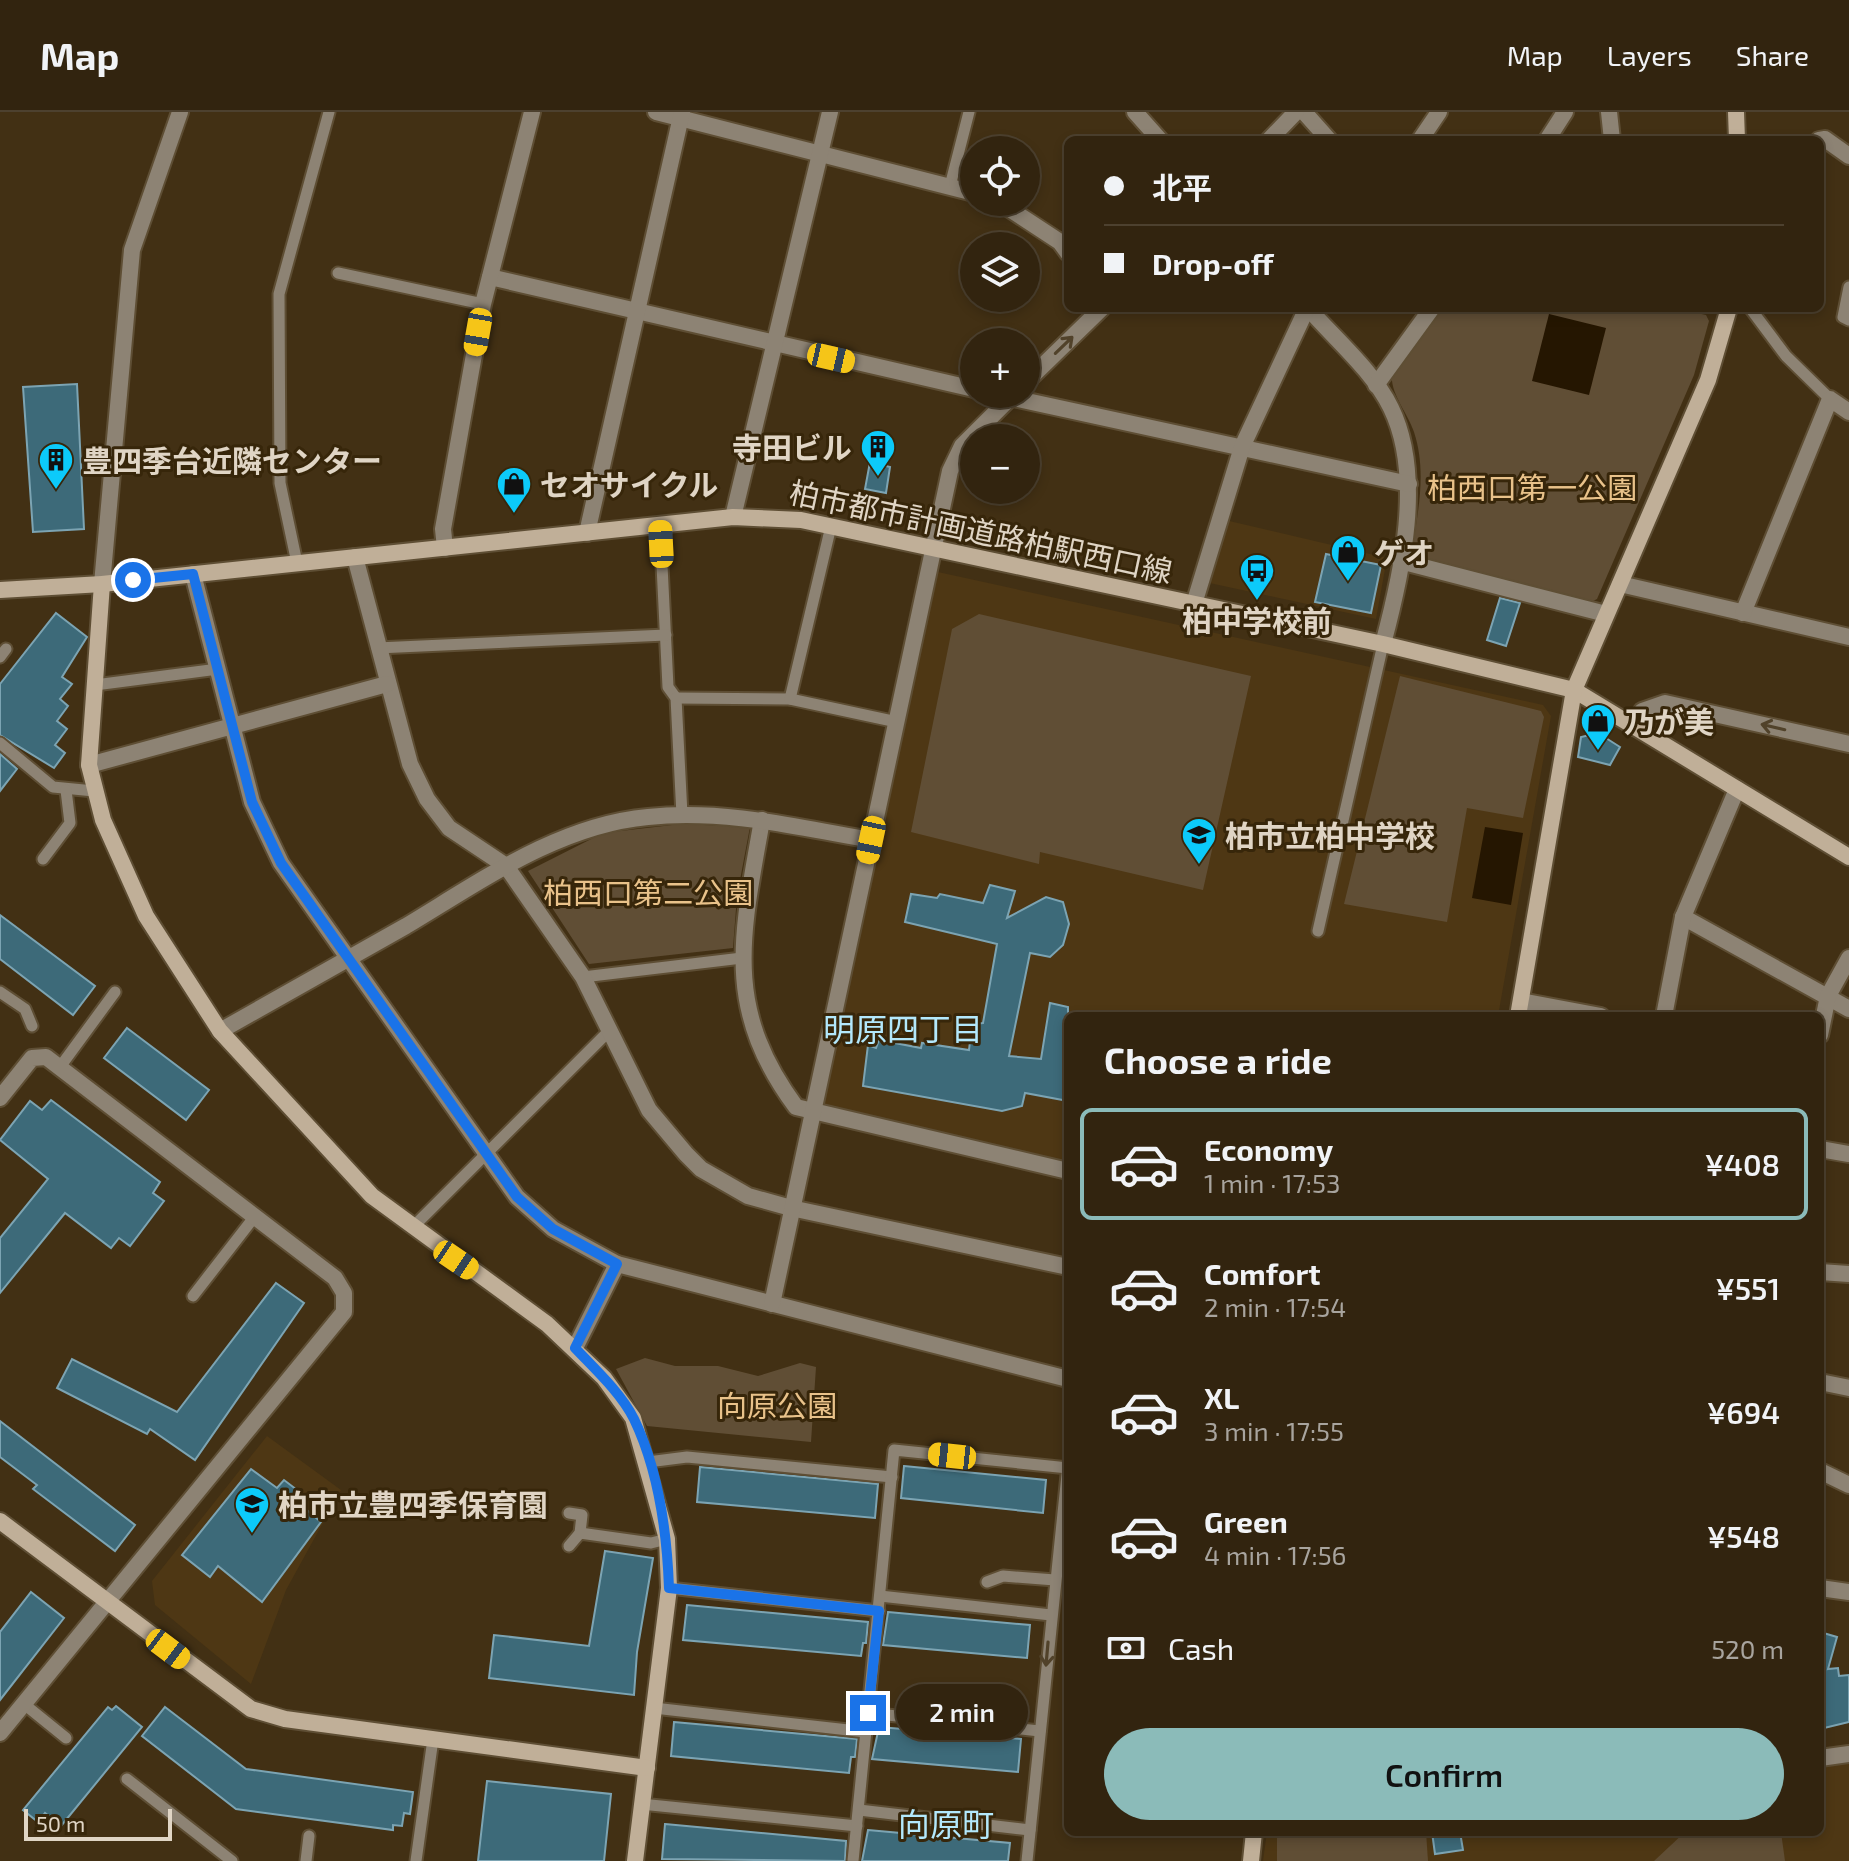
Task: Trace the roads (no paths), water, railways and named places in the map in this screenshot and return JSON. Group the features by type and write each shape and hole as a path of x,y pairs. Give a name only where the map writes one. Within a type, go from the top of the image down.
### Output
{"street":[{"path":"180,112 132,250 89,765 94,791 112,842 146,916 220,1031 372,1196 529,1310 575,1348 604,1378 633,1418 648,1462 667,1539 669,1588 635,1861"},
{"path":"445,548 443,529 483,304 532,112"},
{"path":"656,112 681,115 960,189"},
{"path":"733,517 830,112"},
{"path":"1135,112 1156,136"},
{"path":"1273,136 1296,112"},
{"path":"1304,112 1325,136"},
{"path":"1423,136 1439,112"},
{"path":"1550,136 1565,112"},
{"path":"1609,112 1612,136"},
{"path":"1736,112 1737,136"},
{"path":"587,533 681,115"},
{"path":"1824,139 1849,156"},
{"path":"1020,216 1064,248"},
{"path":"490,277 960,386"},
{"path":"1040,368 1098,312"},
{"path":"1194,604 1242,447 1306,312"},
{"path":"1312,312 1391,406 1406,445 1409,484 1400,561 1383,644"},
{"path":"1376,385 1429,312"},
{"path":"1555,1012 1520,1009 1574,690 1708,380 1723,312"},
{"path":"1743,613 1830,399 1849,412"},
{"path":"1040,402 1409,484"},
{"path":"772,1304 950,471 962,446 995,408"},
{"name":"柏市都市計画道路柏駅西口線","path":"0,590 102,584 733,517 770,517 831,526 1383,644 1574,690 1849,857"},
{"path":"355,557 410,764 427,799 449,828 506,866 583,977 649,1110 701,1169 748,1196 791,1208 1064,1266"},
{"path":"1400,561 1606,614"},
{"path":"193,574 252,802 281,863 517,1197 553,1229 617,1264 1064,1378"},
{"path":"1620,584 1849,637"},
{"path":"89,765 387,684"},
{"path":"1633,727 1642,711 1665,703 1849,744"},
{"path":"1665,1012 1683,917 1737,789"},
{"path":"220,1031 506,866 603,824 682,815 762,820 871,840"},
{"path":"762,820 742,958 752,1028 769,1071 796,1107 1064,1170"},
{"path":"1683,917 1849,1009"},
{"path":"1824,1016 1828,996 1849,958"},
{"path":"0,1098 32,1058 46,1057 335,1278 344,1293 344,1312 0,1733"},
{"path":"1824,1150 1849,1154"},
{"path":"575,1348 617,1264"},
{"path":"1824,1272 1849,1274"},
{"path":"1824,1383 1849,1388"},
{"path":"1824,1473 1849,1485"},
{"path":"0,1521 251,1709 285,1719 647,1768"},
{"path":"1824,1589 1849,1592"},
{"path":"1824,1757 1849,1754"},
{"path":"1251,1861 1254,1836"}],"lane":[{"path":"297,563 280,483 279,294 329,112"},
{"path":"950,186 969,112"},
{"path":"338,273 483,304"},
{"path":"1849,287 1843,317 1849,320"},
{"path":"1753,312 1786,356 1830,399"},
{"path":"660,525 668,687 676,698 682,815"},
{"path":"790,699 831,526"},
{"path":"377,648 666,635"},
{"path":"1318,931 1383,644"},
{"path":"95,685 218,669"},
{"path":"676,698 790,699 897,722"},
{"path":"0,743 53,787 94,791"},
{"path":"43,859 70,823 66,790"},
{"path":"583,977 742,958"},
{"path":"0,992 25,1009 32,1026"},
{"path":"60,1067 115,992"},
{"path":"414,1226 610,1030"},
{"path":"193,1296 255,1216"},
{"path":"853,1861 894,1450 1064,1467"},
{"path":"648,1462 687,1457 892,1477"},
{"path":"1027,1861 1064,1502"},
{"path":"569,1513 582,1515 580,1533 569,1546"},
{"path":"580,1533 651,1543 667,1539"},
{"path":"987,1582 1003,1576 1055,1580"},
{"path":"669,1588 879,1611"},
{"path":"880,1596 1051,1615"},
{"path":"24,1704 66,1738"},
{"path":"654,1708 866,1732"},
{"path":"868,1713 1040,1731"},
{"path":"416,1861 433,1739"},
{"path":"127,1779 232,1861"},
{"path":"641,1804 857,1826"},
{"path":"859,1810 1030,1830"},
{"path":"306,1861 309,1836"}],"place":[{"name":"寺田ビル","path":"878,478"},
{"name":"豊四季台近隣センター","path":"56,491"},
{"name":"セオサイクル","path":"514,515"},
{"name":"ゲオ","path":"1348,583"},
{"name":"柏中学校前","path":"1257,602"},
{"name":"乃が美","path":"1598,752"},
{"name":"柏市立柏中学校","path":"1199,866"},
{"name":"柏市立豊四季保育園","path":"252,1535"}],"district":[{"name":"明原四丁目","path":"903,1028"},
{"name":"向原町","path":"946,1823"}],"park label":[{"name":"柏西口第一公園","path":"1532,487"},
{"name":"柏西口第二公園","path":"648,892"},
{"name":"向原公園","path":"777,1405"}]}
